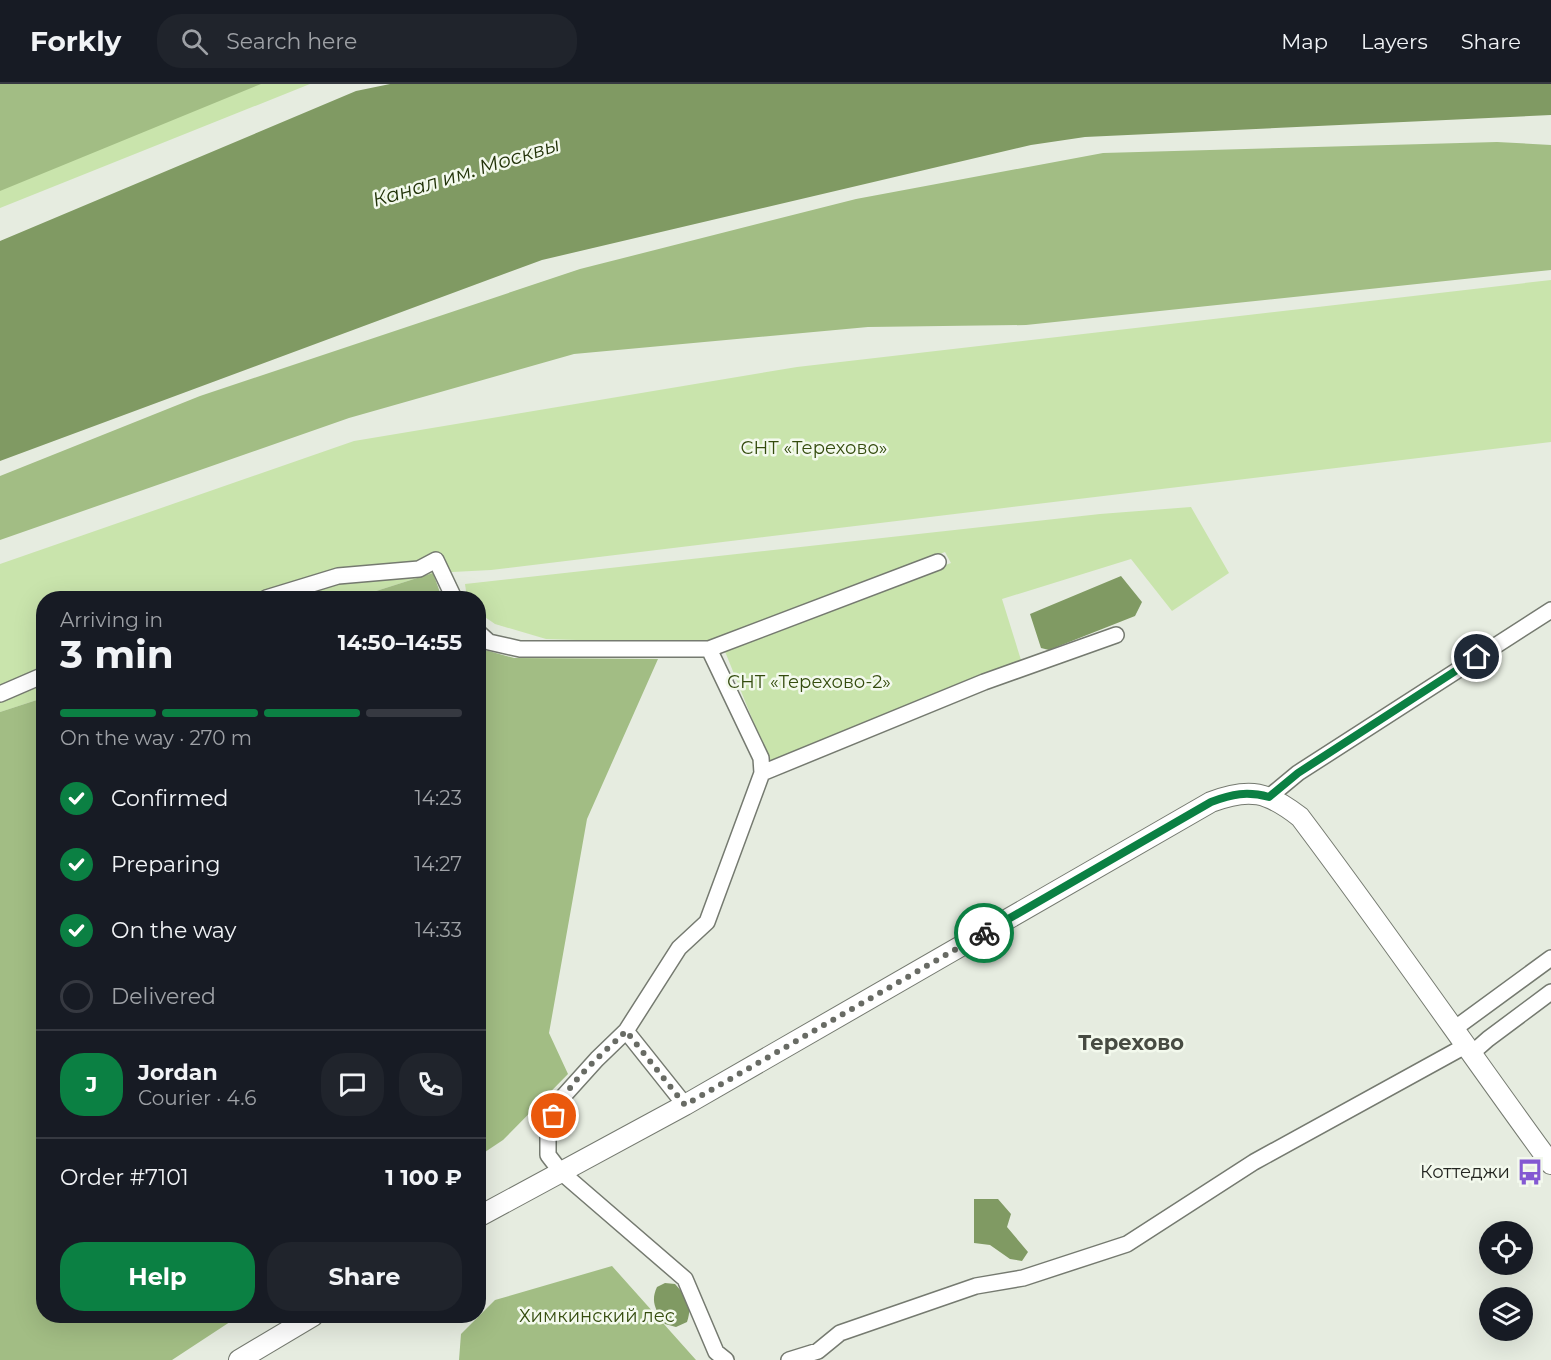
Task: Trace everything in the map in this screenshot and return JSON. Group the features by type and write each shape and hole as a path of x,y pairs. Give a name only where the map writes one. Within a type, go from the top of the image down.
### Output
{"main road":[{"path":"486,1213 685,1105 1211,802 1233,794 1255,793 1269,797 1300,817 1369,908 1551,1164"},
{"path":"239,1360 301,1323"}],"street":[{"path":"289,591 338,576 419,569 436,560 451,591"},
{"path":"486,639 520,649 709,649 938,562"},
{"path":"1269,797 1298,773 1551,610"},
{"path":"762,773 984,682 1116,635"},
{"path":"709,649 760,758 762,773 707,922 679,948 626,1031 560,1100 548,1132 548,1155 561,1173 685,1279 716,1352 726,1360"},
{"path":"0,694 36,678"},
{"path":"1454,1029 1551,958"},
{"path":"789,1360 818,1351 840,1333 976,1286 1023,1278 1127,1244 1254,1162 1488,1039 1551,992"},
{"path":"626,1031 685,1105"}],"green space":[{"path":"0,84 310,84 0,208"},
{"path":"0,84 261,84 0,191"},
{"path":"1497,142 1551,145 1551,270 1026,325 868,327 574,354 349,418 0,540 0,476 200,396 580,269 856,199 1103,153"},
{"name":"СНТ «Терехово»","path":"1551,280 1551,442 491,570 433,573 376,591 36,591 36,700 0,712 0,564 354,441 797,367"},
{"name":"СНТ «Терехово-2»","path":"1191,507 1229,573 1172,611 1131,559 1002,599 1021,660 770,763 724,649 951,563 945,552 740,632 697,644 546,639 495,624 486,618 486,591 466,591 465,584 1100,514"},
{"path":"433,573 439,591 376,591"},
{"path":"486,650 514,658 658,659 587,819 549,1033 568,1074 503,1140 486,1151"},
{"path":"36,700 36,1323 228,1323 172,1360 0,1360 0,712"},
{"name":"Химкинский лес","path":"612,1266 696,1360 459,1360 461,1334 472,1323 486,1323 486,1309 495,1300"}],"water":[{"name":"Канал им. Москвы","path":"390,84 1551,84 1551,115 1085,137 1031,145 542,260 0,461 0,241 356,91"},
{"path":"1121,576 1142,602 1135,616 1049,650 1041,648 1030,614"},
{"path":"974,1199 998,1199 1011,1214 1007,1227 1028,1252 1022,1261 1010,1259 990,1245 974,1243"},
{"path":"665,1283 675,1284 686,1297 689,1305 687,1322 676,1327 665,1324 655,1306 654,1297 657,1287"}],"way so far":[{"path":"554,1116 560,1100 626,1031 685,1105 984,933"}],"place":[{"name":"Коттеджи","path":"1530,1172"}],"district":[{"name":"Терехово","path":"1131,1043"}],"route":[{"path":"984,933 1211,802 1233,794 1255,793 1269,797 1298,773 1477,657"}]}
